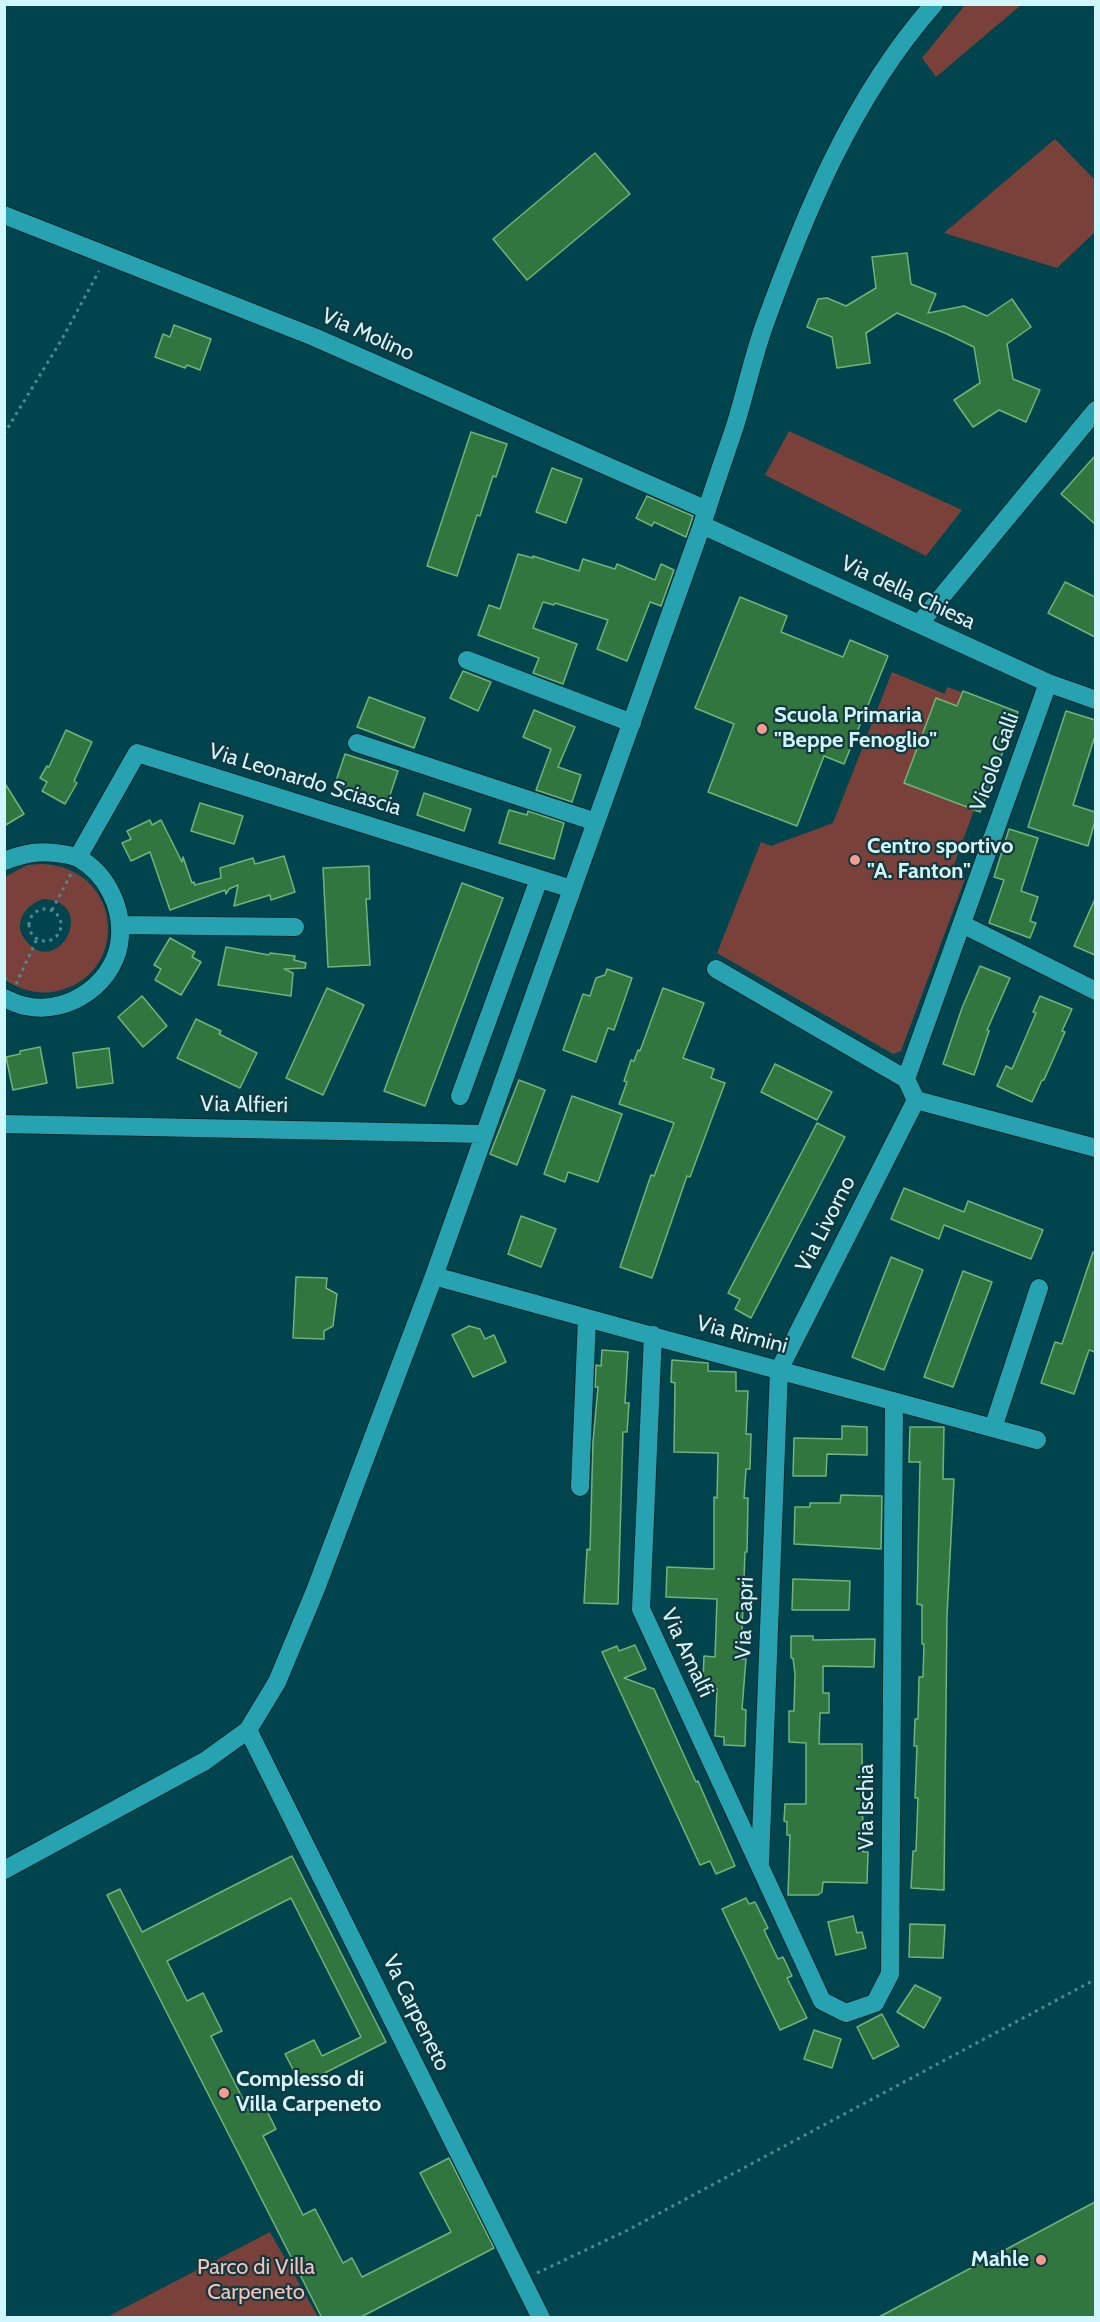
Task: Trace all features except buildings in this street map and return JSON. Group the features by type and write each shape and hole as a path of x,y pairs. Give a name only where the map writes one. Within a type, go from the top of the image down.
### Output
{"street":[{"path":"4,1870 205,1761 248,1730 277,1682 315,1591 434,1276 704,518 735,426 762,331 813,200 860,109 915,26 934,4"},
{"name":"Via Molino","path":"4,215 314,337 704,518"},
{"path":"919,624 1095,410"},
{"name":"Via della Chiesa","path":"704,518 919,624 1048,684 1095,700"},
{"path":"467,660 632,723"},
{"name":"Vicolo Galli","path":"906,1079 1048,684"},
{"path":"357,742 596,822"},
{"name":"Via Leonardo Sciascia","path":"73,856 137,753 572,889"},
{"path":"4,861 25,853 47,851 73,856 109,887 119,911 120,926 120,938 114,963 99,984 77,1000 52,1007 26,1007 4,998"},
{"path":"460,1096 539,879"},
{"path":"962,924 1095,991"},
{"path":"120,926 295,927"},
{"path":"716,969 906,1079 916,1100 1095,1148"},
{"name":"Via Livorno","path":"779,1370 916,1100"},
{"name":"Via Alfieri","path":"4,1124 483,1134"},
{"name":"Via Rimini","path":"434,1276 894,1403 1037,1440"},
{"path":"993,1428 1039,1288"},
{"path":"580,1487 587,1318"},
{"name":"Via Amalfi","path":"653,1335 641,1609 759,1869"},
{"name":"Via Capri","path":"759,1869 779,1370"},
{"name":"Via Ischia","path":"759,1869 822,2001 846,2013 875,2003 890,1974 894,1403"},
{"name":"Va Carpeneto","path":"248,1730 541,2318"}],"path":[{"path":"4,434 62,339 107,256"},
{"path":"52,910 74,868 64,864 73,856"},
{"path":"47,908 52,910 60,918 61,930 54,939 42,941 37,939 30,931 29,920 36,911 47,908"},
{"path":"4,978 16,984 37,939"},
{"path":"522,2281 628,2230 1095,1978"}],"green space":[{"path":"965,5 1021,5 936,77 922,58"},
{"path":"1055,139 1096,181 1095,232 1057,268 944,233"},
{"path":"789,431 962,510 926,556 765,475"},
{"name":"Centro sportivo \"A. Fanton\"","path":"892,672 945,694 947,687 1018,712 980,812 974,810 951,873 965,879 901,1051 893,1054 717,953 761,842 771,846 833,823"},
{"path":"41,864 69,870 90,884 103,903 108,925 106,947 96,967 78,983 52,992 27,990 4,979 5,877 27,865","holes":["44,899 60,903 69,912 71,924 68,936 61,945 50,951 39,951 22,935 20,929 22,916 31,905"]},
{"name":"Parco di Villa Carpeneto","path":"270,2232 318,2317 107,2317"}],"place":[{"name":"Scuola Primaria \"Beppe Fenoglio\"","path":"762,729"},
{"name":"Centro sportivo \"A. Fanton\"","path":"855,860"},
{"name":"Complesso di Villa Carpeneto","path":"224,2093"},
{"name":"Mahle","path":"1041,2260"}]}
